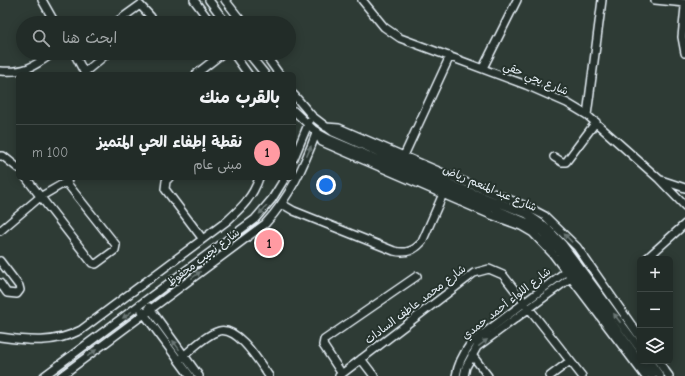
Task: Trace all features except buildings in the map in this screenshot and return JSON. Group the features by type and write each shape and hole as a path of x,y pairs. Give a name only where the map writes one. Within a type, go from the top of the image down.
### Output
{"street":[{"path":"42,0 51,16"},
{"path":"194,0 206,16"},
{"path":"209,0 221,16"},
{"path":"226,0 238,16"},
{"name":"شارع يحي حقي","path":"362,0 384,27 391,33 547,93 587,115 659,179 685,206"},
{"path":"483,68 517,0"},
{"path":"587,115 602,0"},
{"path":"655,0 685,3"},
{"path":"125,16 140,5 150,16"},
{"path":"685,7 682,32 685,53"},
{"path":"403,158 450,56"},
{"path":"0,72 28,70 43,60"},
{"path":"78,60 84,72"},
{"path":"86,72 100,60"},
{"path":"199,72 214,60"},
{"path":"238,60 247,72"},
{"path":"254,60 263,72"},
{"path":"269,60 278,72"},
{"name":"شارع عبد المنعم رياض","path":"296,97 322,125 342,136 403,158 456,186 527,214 554,229 570,267"},
{"name":"شارع عبد المنعم رياض","path":"296,113 317,132 473,201 523,220 542,232 550,240 637,357"},
{"path":"296,153 312,116"},
{"path":"554,157 562,162 566,162 596,122"},
{"name":"شارع نجيب محفوظ","path":"296,179 317,132 322,125"},
{"path":"317,132 322,142 522,226 544,242 570,267"},
{"path":"0,156 3,156 16,166"},
{"path":"659,179 685,188"},
{"path":"0,231 40,197 68,180 116,245 115,250 98,263 92,263 40,197 27,180"},
{"path":"167,180 165,189 202,238"},
{"path":"0,337 46,341 71,335 81,330 202,238 227,221 246,203 259,180"},
{"name":"شارع نجيب محفوظ","path":"44,376 255,219 272,200 284,180"},
{"name":"شارع نجيب محفوظ","path":"60,376 264,224 282,204 296,180"},
{"path":"282,204 294,211 394,251 407,252 413,250 422,242 443,194"},
{"path":"649,256 685,224"},
{"path":"554,229 577,247 583,258 614,301 637,328"},
{"name":"شارع اللواء أحمد حمدي","path":"456,376 458,365 463,353 471,343 583,258"},
{"path":"0,260 19,286 20,290 17,294 7,293 0,283"},
{"name":"شارع اللواء أحمد حمدي","path":"464,376 466,367 478,347 588,265"},
{"name":"شارع محمد عاطف السادات","path":"340,375 474,273 489,269 503,275 525,301 582,376"},
{"path":"575,274 642,375"},
{"name":"شارع عبد المنعم رياض","path":"575,274 607,305 637,345"},
{"path":"340,375 323,345 324,340 417,276"},
{"path":"145,301 181,358 190,376"},
{"path":"607,305 614,301"},
{"path":"138,306 181,358 199,376"},
{"path":"181,358 212,334 225,330 232,332 239,337 269,376"},
{"path":"472,355 488,376"},
{"path":"361,359 374,376"},
{"path":"550,376 570,361"},
{"name":"شارع عبد المنعم رياض","path":"642,364 652,376"},
{"path":"651,364 660,376"},
{"path":"660,364 669,376"}],"place":[{"name":"نقطة إطفاء الحي المتميز","path":"269,243"}]}
